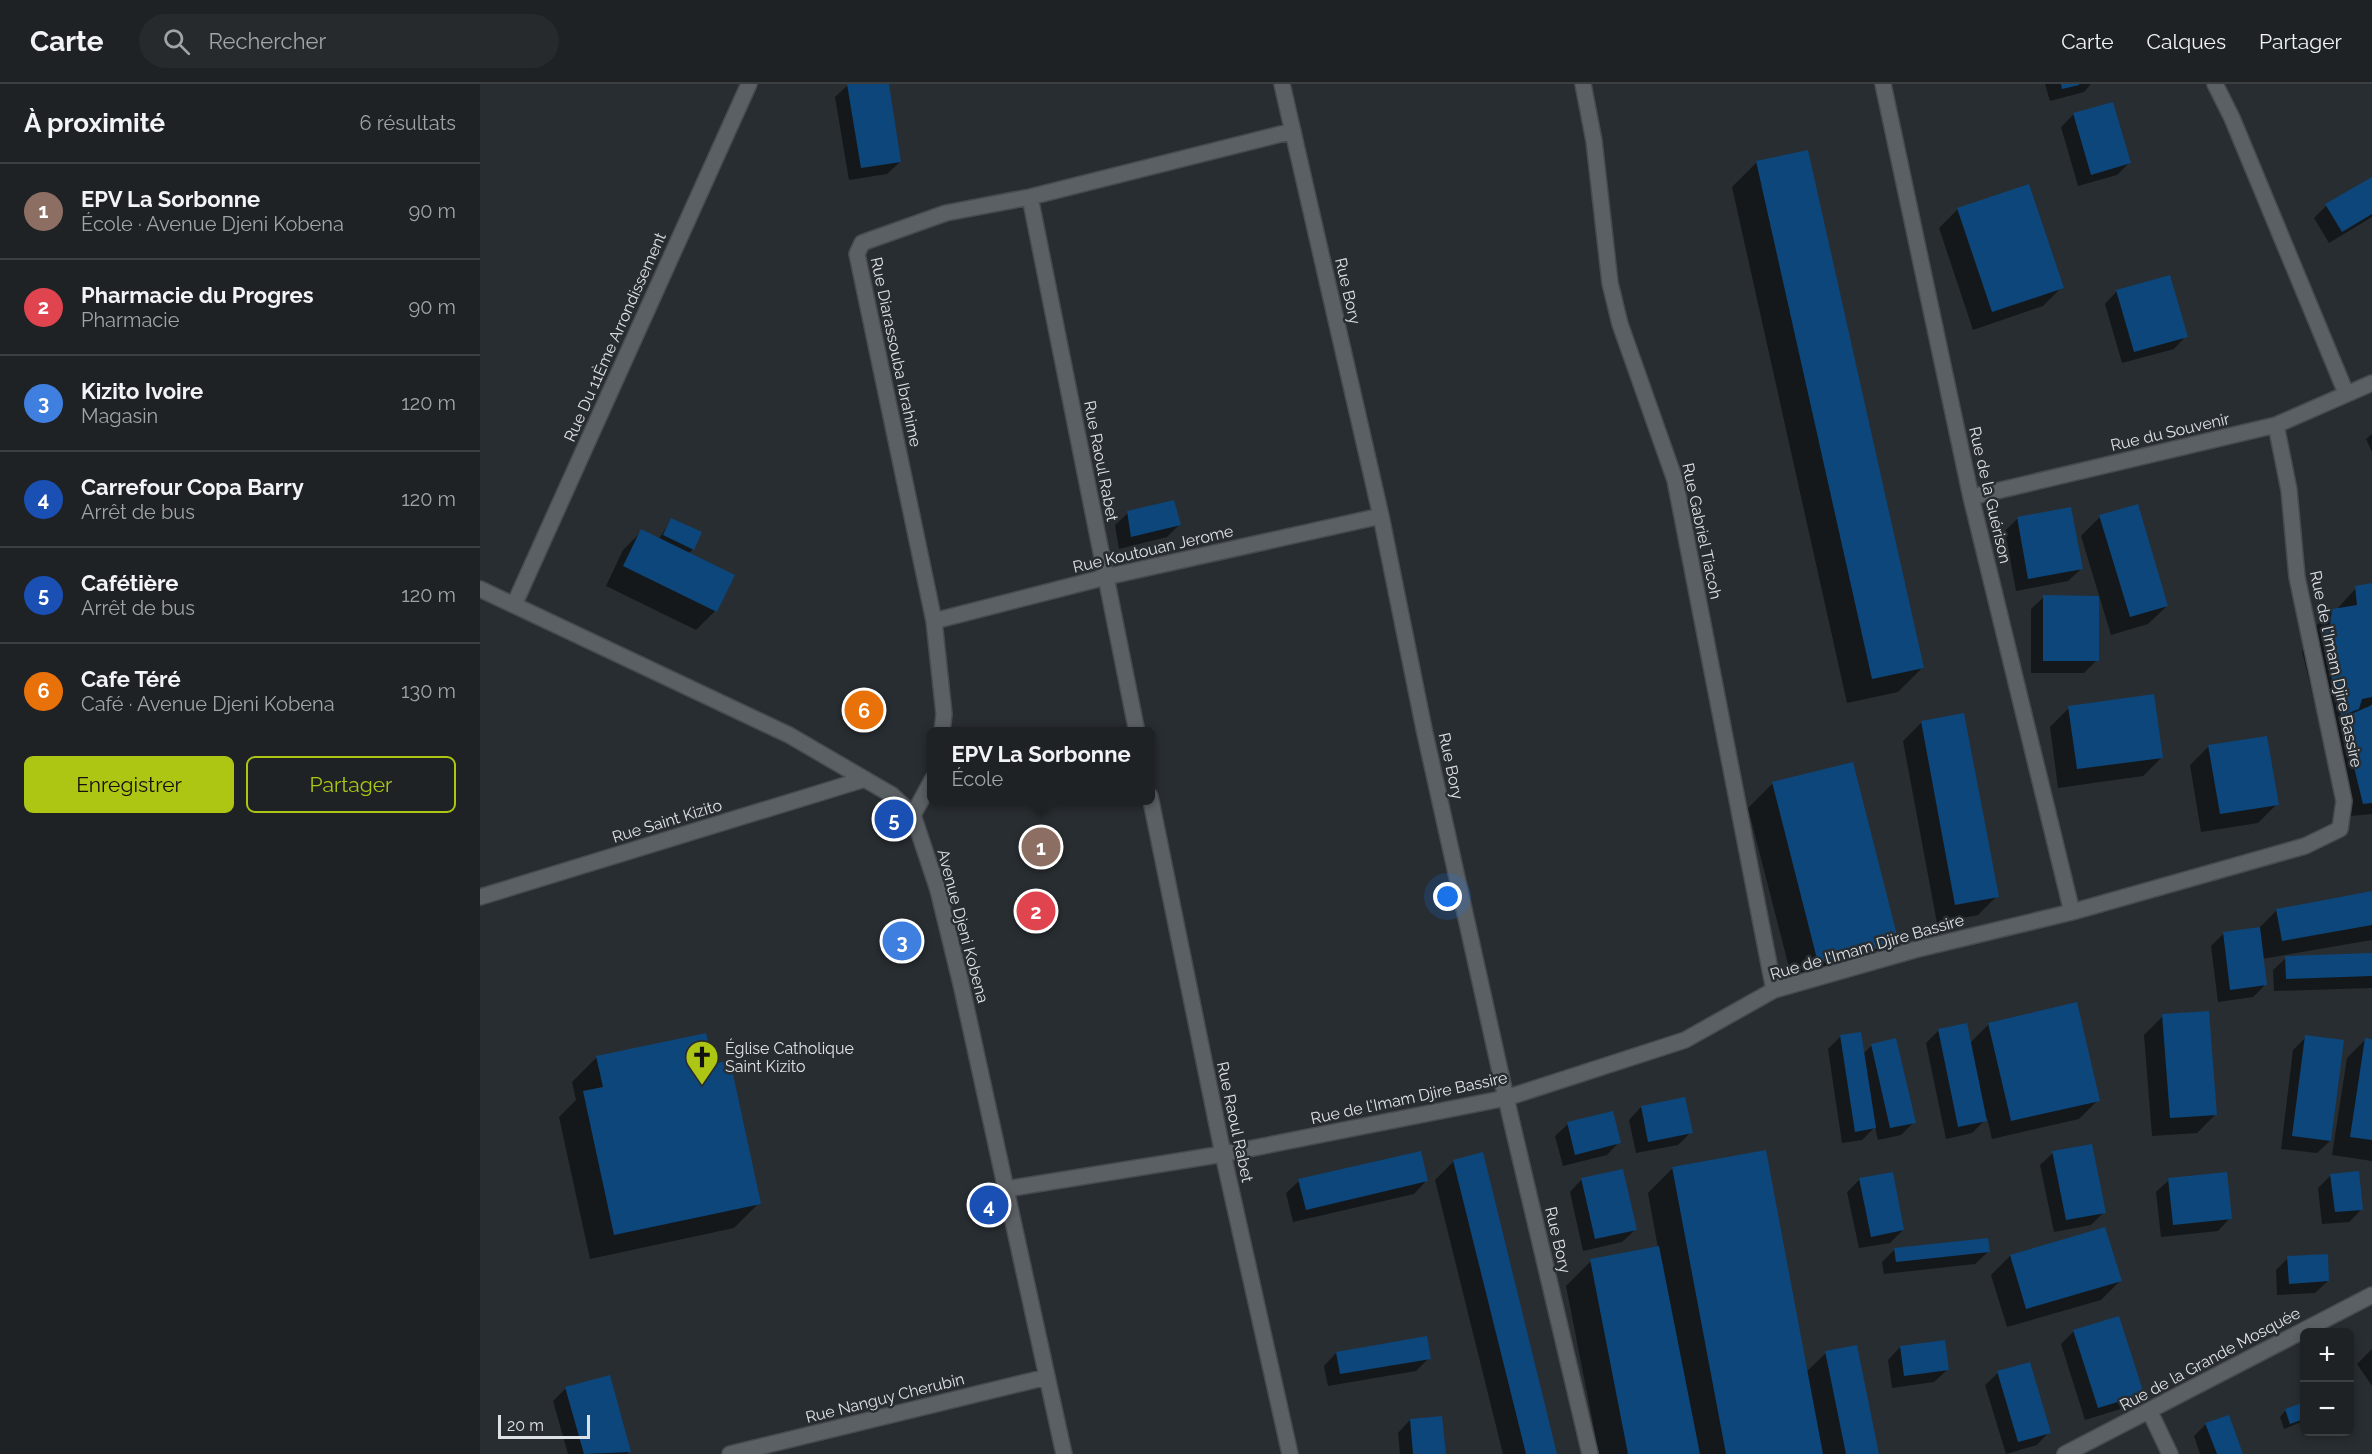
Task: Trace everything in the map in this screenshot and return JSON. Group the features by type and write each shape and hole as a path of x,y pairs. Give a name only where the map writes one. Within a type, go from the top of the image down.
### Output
{"street":[{"name":"Rue Du 11Ème Arrondissement","path":"514,605 749,84"},
{"name":"Rue Bory","path":"1282,84 1381,516 1424,729 1506,1098 1590,1454"},
{"name":"Rue Gabriel Tiacoh","path":"1583,84 1594,141 1610,283 1620,324 1675,480 1774,990"},
{"name":"Rue de la Guérison","path":"1883,84 1971,497 2072,912"},
{"path":"2215,84 2232,118 2346,393"},
{"name":"Rue Diarassouba Ibrahime","path":"943,727 944,714 934,621 857,254 862,243 946,213 1030,197 1293,131"},
{"name":"Rue Raoul Rabet","path":"1030,197 1136,727"},
{"name":"Rue du Souvenir","path":"1971,497 2276,425 2346,393 2372,384"},
{"name":"Rue de l'Imam Djire Bassire","path":"1006,1189 1223,1154 1506,1098 1685,1040 1774,990 1914,951 2072,912 2305,846 2340,830 2344,801 2297,577 2289,490 2276,425"},
{"name":"Rue Koutouan Jerome","path":"934,621 1106,577 1381,516"},
{"name":"Avenue Djeni Kobena","path":"480,590 789,735 892,795 913,815 938,890 1064,1454"},
{"name":"Rue Saint Kizito","path":"480,897 865,779"},
{"path":"913,815 927,789"},
{"name":"Rue Raoul Rabet","path":"1152,805 1223,1154 1290,1454"},
{"name":"Rue de la Grande Mosquée","path":"2065,1454 2372,1295"},
{"name":"Rue Nanguy Cherubin","path":"730,1454 1047,1377"},
{"path":"2150,1412 2170,1454"}],"building":[{"path":"847,84 889,84 901,162 861,168"},
{"path":"2061,84 2079,84 2079,85 2062,89"},
{"path":"2113,102 2131,163 2091,175 2073,113"},
{"path":"1808,150 1924,668 1872,679 1756,161"},
{"path":"2372,177 2372,214 2342,232 2325,204"},
{"path":"2029,184 2064,288 1992,312 1957,208"},
{"path":"2170,275 2188,337 2134,352 2116,290"},
{"path":"1174,500 1181,525 1131,537 1127,511"},
{"path":"2138,504 2168,606 2130,617 2099,515"},
{"path":"2071,507 2083,569 2028,579 2017,517"},
{"path":"671,518 702,532 694,550 663,535"},
{"path":"641,529 735,575 717,612 623,566"},
{"path":"2372,583 2372,697 2362,699 2359,709 2341,716 2320,630 2330,626 2332,609 2357,605 2355,586"},
{"path":"2043,595 2099,596 2099,661 2043,661"},
{"path":"2154,694 2163,758 2077,769 2068,706"},
{"path":"2372,705 2372,803 2363,804 2342,718"},
{"path":"1964,713 1999,897 1955,905 1921,721"},
{"path":"2267,736 2279,805 2220,814 2208,745"},
{"path":"1853,762 1899,943 1818,963 1772,782"},
{"path":"2372,891 2372,925 2282,941 2276,909"},
{"path":"2260,927 2267,985 2230,990 2223,932"},
{"path":"2372,953 2372,976 2286,979 2285,956"},
{"path":"2077,1002 2100,1101 2011,1121 1988,1023"},
{"path":"2209,1011 2217,1115 2170,1118 2162,1014"},
{"path":"1967,1023 1987,1121 1958,1127 1938,1029"},
{"path":"1861,1032 1876,1128 1855,1132 1840,1035"},
{"name":"Église Catholique Saint Kizito","path":"706,1033 713,1064 730,1060 761,1204 614,1235 583,1091 603,1087 596,1056"},
{"path":"2305,1035 2344,1040 2331,1141 2292,1136"},
{"path":"1896,1038 1916,1123 1890,1128 1871,1044"},
{"path":"2365,1038 2372,1039 2372,1140 2350,1137"},
{"path":"1685,1097 1693,1133 1648,1142 1641,1106"},
{"path":"1613,1111 1621,1143 1575,1155 1567,1122"},
{"path":"2092,1144 2106,1213 2066,1220 2052,1151"},
{"path":"1766,1150 1823,1454 1726,1454 1672,1167"},
{"path":"1421,1151 1428,1181 1306,1210 1298,1179"},
{"path":"1483,1152 1557,1454 1526,1454 1453,1160"},
{"path":"1623,1169 1637,1230 1595,1239 1581,1178"},
{"path":"2359,1171 2363,1210 2335,1212 2330,1174"},
{"path":"1893,1172 1904,1230 1871,1237 1859,1178"},
{"path":"2227,1172 2232,1219 2173,1225 2168,1178"},
{"path":"2105,1227 2122,1281 2026,1309 2010,1255"},
{"path":"1988,1238 1990,1252 1896,1262 1894,1248"},
{"path":"1659,1246 1700,1454 1628,1454 1590,1259"},
{"path":"2328,1254 2329,1281 2289,1284 2287,1256"},
{"path":"2119,1316 2144,1394 2098,1408 2073,1330"},
{"path":"1427,1336 1431,1359 1340,1374 1336,1352"},
{"path":"1945,1340 1949,1370 1904,1376 1900,1346"},
{"path":"1857,1345 1879,1454 1846,1454 1825,1351"},
{"path":"2030,1362 2051,1433 2018,1442 1997,1371"},
{"path":"610,1375 631,1452 584,1454 565,1387"},
{"path":"2300,1403 2300,1420 2290,1424 2285,1409"},
{"path":"2229,1415 2243,1454 2217,1454 2205,1423"},
{"path":"1442,1416 1446,1454 1413,1454 1410,1419"}],"place":[{"name":"Cafe Téré","path":"864,710"},
{"name":"Cafétière","path":"894,819"},
{"name":"EPV La Sorbonne","path":"1041,847"},
{"name":"Pharmacie du Progres","path":"1036,911"},
{"name":"Kizito Ivoire","path":"902,941"},
{"name":"Église Catholique Saint Kizito","path":"702,1086"},
{"name":"Carrefour Copa Barry","path":"989,1205"}]}
